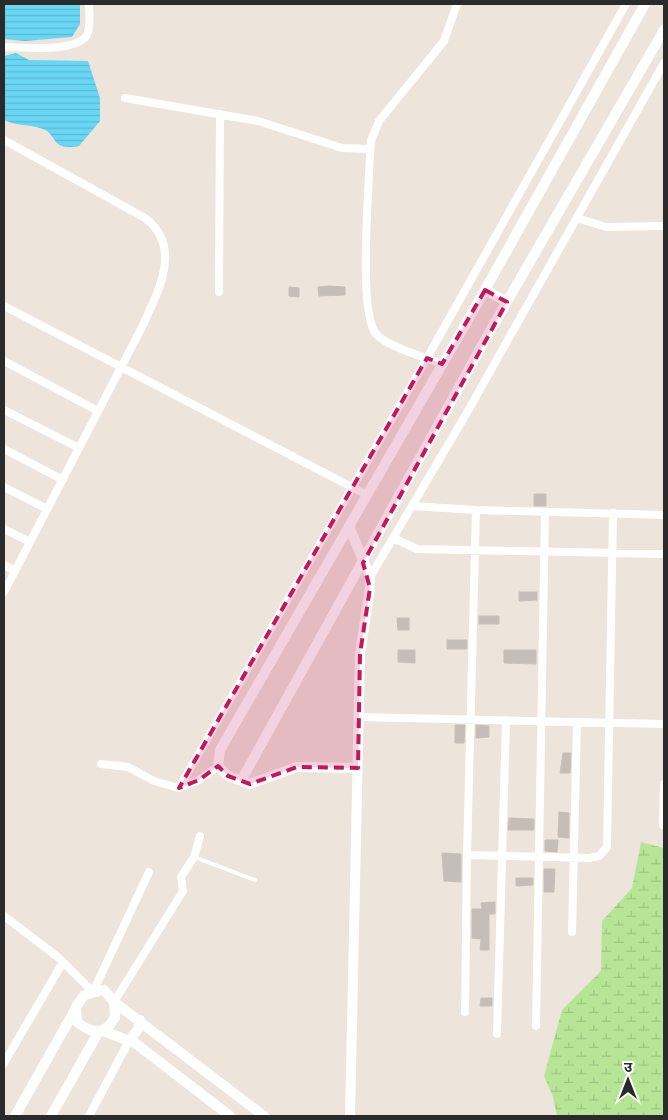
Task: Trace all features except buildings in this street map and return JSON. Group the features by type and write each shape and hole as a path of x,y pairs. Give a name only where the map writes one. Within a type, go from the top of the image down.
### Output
{"street":[{"path":"4,47 65,46 79,42 86,35 89,27 89,4"},
{"path":"442,364 381,338 372,328 369,319 366,279 370,149 374,130 379,120 444,40 457,4"},
{"path":"179,788 427,358 626,4"},
{"path":"101,764 128,767 154,781 179,788 199,780 218,766 220,750 368,495 646,4"},
{"path":"241,781 507,302 664,30"},
{"path":"350,1116 360,654 369,597 370,577 664,63"},
{"path":"125,98 258,121 333,146 370,149"},
{"path":"219,292 220,114"},
{"path":"4,140 145,218 157,228 165,250 164,275 141,328 4,592"},
{"path":"577,218 606,227 664,226"},
{"path":"485,290 507,302"},
{"path":"4,306 368,495"},
{"path":"4,361 98,411"},
{"path":"4,410 79,448"},
{"path":"4,450 63,480"},
{"path":"4,487 47,509"},
{"path":"412,506 476,510 664,515"},
{"path":"466,1012 467,855 476,510"},
{"path":"536,1026 545,512"},
{"path":"467,855 574,858 599,856 608,847 613,513"},
{"path":"349,526 370,577"},
{"path":"4,528 30,542"},
{"path":"393,538 416,549 664,554"},
{"path":"4,565 15,571"},
{"path":"358,718 664,724"},
{"path":"497,1034 504,855 506,720"},
{"path":"572,932 577,722"},
{"path":"218,766 228,776 250,784 297,767 358,768"},
{"path":"663,825 664,784"},
{"path":"51,1116 100,1032 111,1024 115,1017 114,1002 183,891 181,877 194,857 200,836"},
{"path":"93,992 149,872"},
{"path":"4,916 64,962 93,992"},
{"path":"4,1063 64,962"},
{"path":"15,1116 84,995 104,990 114,1002 264,1116"},
{"path":"76,1007 77,1022 90,1031 100,1032 135,1043 230,1116"},
{"path":"89,1116 129,1041 138,1029 140,1020"}],"lane":[{"path":"194,857 256,880"}],"highlighted area":[{"path":"485,290 507,302 363,563 370,588 360,654 358,768 297,767 250,784 228,776 218,766 199,780 179,788 427,358 442,364"}],"green space":[{"path":"641,842 664,848 664,1116 557,1116 553,1097 544,1076 562,1010 601,971 602,921 632,888"}],"water":[{"path":"4,4 80,4 80,24 72,37 25,41 4,39"},
{"path":"16,53 29,60 88,61 100,98 100,121 79,146 63,146 43,129 4,120 4,56"}]}
